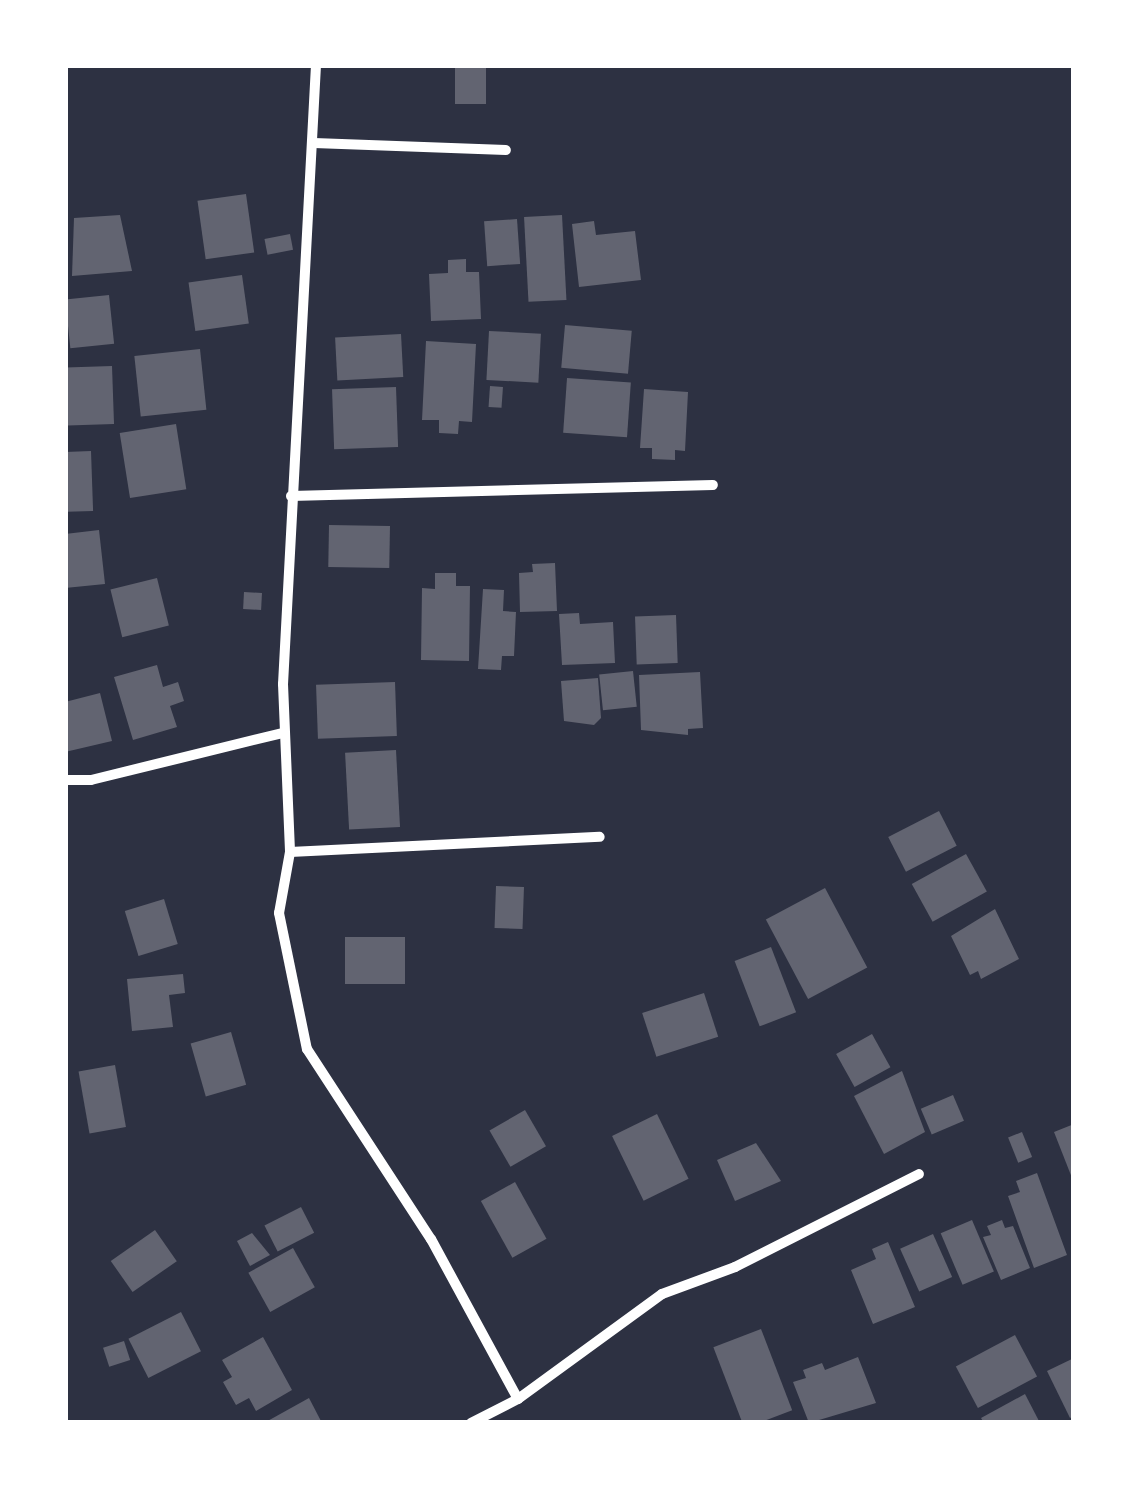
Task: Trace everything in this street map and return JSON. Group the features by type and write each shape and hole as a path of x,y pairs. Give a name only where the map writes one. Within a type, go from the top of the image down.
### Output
{"street":[{"path":"316,65 291,496 283,733 290,852 279,914 307,1049 431,1239 518,1399"},
{"path":"314,143 506,150"},
{"path":"291,496 713,485"},
{"path":"65,780 91,780 283,733"},
{"path":"290,852 600,837"},
{"path":"471,1423 518,1399 662,1294 735,1267 919,1174"}],"building":[{"path":"455,65 486,65 486,104 455,104"},
{"path":"246,194 254,252 206,259 197,201"},
{"path":"120,215 132,271 72,276 74,218"},
{"path":"562,215 566,300 529,302 524,217"},
{"path":"517,219 520,264 487,266 484,221"},
{"path":"594,221 596,235 635,231 641,280 579,287 572,224"},
{"path":"290,234 293,250 268,255 264,239"},
{"path":"466,259 466,272 479,272 481,319 431,321 429,274 448,273 448,260"},
{"path":"242,275 249,324 195,331 189,283"},
{"path":"109,295 114,344 70,348 65,300"},
{"path":"565,325 632,331 628,374 561,368"},
{"path":"489,331 541,334 538,383 486,380"},
{"path":"401,334 403,377 337,380 335,337"},
{"path":"426,341 476,344 472,422 459,421 458,434 439,433 439,420 422,420"},
{"path":"200,349 206,410 141,417 134,356"},
{"path":"112,366 114,424 68,426 66,368"},
{"path":"567,378 631,382 627,437 563,433"},
{"path":"490,386 503,387 502,408 489,407"},
{"path":"396,387 398,447 334,449 332,389"},
{"path":"644,389 688,392 685,451 675,450 675,460 652,459 652,448 640,448"},
{"path":"176,424 186,489 130,498 120,433"},
{"path":"91,451 93,511 67,512 65,452"},
{"path":"329,525 390,526 389,568 328,567"},
{"path":"99,530 105,584 65,588 65,534"},
{"path":"555,563 557,611 520,612 519,573 533,572 532,564"},
{"path":"435,573 456,573 456,586 470,586 469,661 421,660 422,588 435,589"},
{"path":"157,578 169,626 122,637 110,590"},
{"path":"483,589 504,590 503,611 516,612 514,656 502,656 501,670 478,669"},
{"path":"244,592 262,593 261,610 243,609"},
{"path":"579,613 580,624 613,622 615,663 562,665 559,614"},
{"path":"676,615 678,663 637,664 635,616"},
{"path":"157,665 163,687 178,682 184,701 170,706 177,727 133,740 114,677"},
{"path":"633,671 637,707 603,710 599,675"},
{"path":"700,672 703,728 688,729 688,735 641,730 639,675"},
{"path":"598,678 601,718 594,725 564,721 561,681"},
{"path":"395,682 397,736 318,739 316,685"},
{"path":"100,693 112,741 65,752 65,702"},
{"path":"396,750 400,827 349,830 345,753"},
{"path":"939,811 957,846 906,872 888,837"},
{"path":"966,854 987,892 933,922 912,884"},
{"path":"496,886 524,887 523,929 495,928"},
{"path":"825,888 867,967 808,999 766,919"},
{"path":"164,899 178,944 139,956 125,911"},
{"path":"995,909 1019,959 981,979 978,971 970,975 951,936"},
{"path":"345,937 405,937 405,984 345,984"},
{"path":"771,947 796,1012 760,1026 735,961"},
{"path":"183,974 185,993 169,995 173,1027 132,1031 127,979"},
{"path":"704,993 718,1037 656,1057 642,1013"},
{"path":"231,1032 246,1085 206,1096 191,1044"},
{"path":"872,1034 890,1067 855,1087 836,1054"},
{"path":"115,1065 126,1127 90,1133 79,1071"},
{"path":"902,1071 925,1132 884,1154 854,1096"},
{"path":"953,1095 964,1121 932,1134 921,1109"},
{"path":"525,1110 546,1146 510,1167 489,1130"},
{"path":"657,1114 689,1179 644,1201 612,1136"},
{"path":"1074,1124 1074,1183 1054,1132"},
{"path":"1022,1132 1032,1157 1018,1163 1008,1138"},
{"path":"756,1143 781,1181 735,1201 717,1160"},
{"path":"1037,1173 1067,1255 1034,1268 1008,1196 1020,1192 1016,1181"},
{"path":"515,1182 547,1239 512,1258 481,1201"},
{"path":"301,1207 314,1233 278,1251 264,1226"},
{"path":"972,1220 994,1272 963,1285 941,1233"},
{"path":"1002,1220 1005,1228 1013,1226 1030,1268 1001,1280 983,1237 991,1235 987,1226"},
{"path":"155,1230 177,1261 133,1292 111,1261"},
{"path":"252,1233 270,1255 250,1266 237,1241"},
{"path":"933,1234 952,1277 919,1292 900,1249"},
{"path":"888,1242 915,1307 873,1324 851,1270 876,1259 872,1249"},
{"path":"293,1248 315,1287 270,1312 248,1273"},
{"path":"181,1312 201,1351 148,1378 128,1339"},
{"path":"761,1329 792,1410 759,1423 742,1423 713,1347"},
{"path":"1015,1335 1037,1376 978,1408 956,1366"},
{"path":"263,1337 292,1390 256,1411 249,1398 236,1405 223,1382 232,1377 222,1360"},
{"path":"124,1341 130,1360 109,1367 103,1348"},
{"path":"858,1357 876,1403 809,1423 793,1382 806,1378 803,1370 822,1363 825,1370"},
{"path":"1074,1358 1074,1416 1070,1418 1047,1371"},
{"path":"1025,1394 1040,1423 984,1423 981,1418"},
{"path":"309,1398 322,1423 264,1423"}]}
